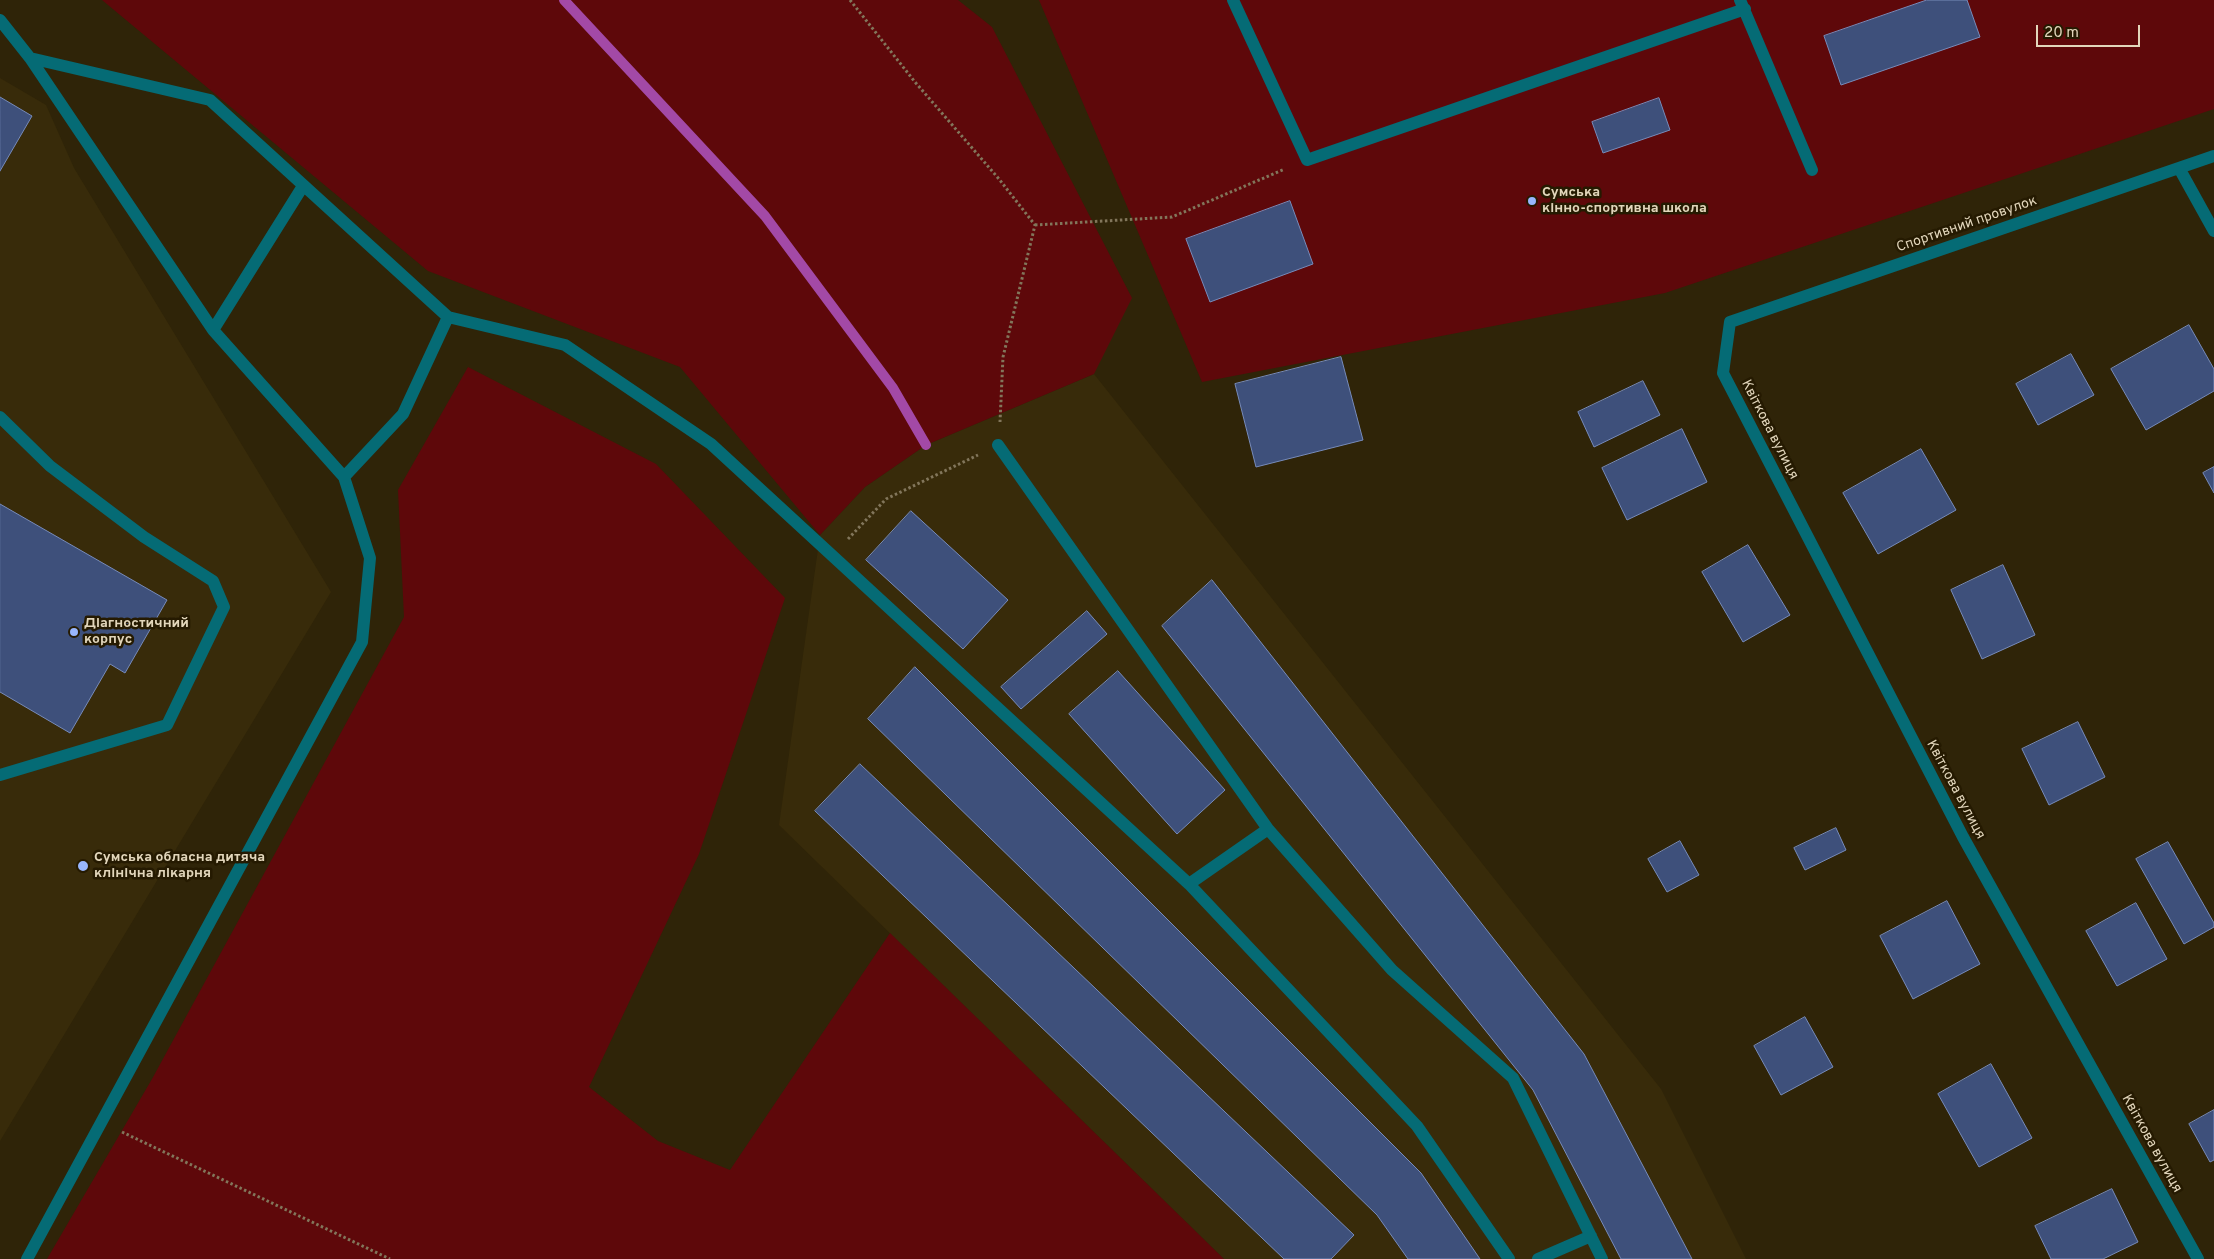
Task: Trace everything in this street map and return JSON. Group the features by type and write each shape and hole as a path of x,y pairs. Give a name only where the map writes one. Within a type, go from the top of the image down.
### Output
{"street":[{"path":"1233,0 1307,160 1742,4 1812,170"},
{"path":"0,20 30,58 213,330 344,477 370,558 362,642 27,1259"},
{"path":"30,58 210,100 448,317 565,345 711,444 1189,884 1417,1126 1509,1259"},
{"name":"Спортивний провулок","path":"1730,322 2214,156"},
{"path":"2180,168 2214,231"},
{"path":"213,330 304,186"},
{"path":"344,477 404,414 448,317"},
{"name":"Квіткова вулиця","path":"1730,322 1723,373 1963,837 2198,1259"},
{"path":"0,417 50,466 144,537 213,581 224,607 168,725 0,775"},
{"path":"998,445 1268,829 1392,970 1513,1078 1602,1259"},
{"path":"1189,884 1268,829"},
{"path":"1538,1259 1591,1236"}],"path":[{"path":"850,0 915,82 999,179 1035,225"},
{"path":"1035,225 1172,217 1307,160"},
{"path":"832,555 886,499 998,445 1003,358 1035,225"},
{"path":"101,1122 390,1259"}],"shaded area":[{"path":"102,0 958,0 992,27 1132,298 1094,374 926,445 865,487 820,535 680,367 428,271"},
{"name":"Сумська кінно-спортивна школа","path":"1039,0 2214,0 2214,109 1665,293 1202,382"},
{"name":"Сумська обласна дитяча клінічна лікарня","path":"0,78 46,105 74,168 331,592 0,1141"},
{"path":"468,367 656,464 785,598 699,854 589,1087 658,1141 730,1170 890,933 1224,1259 47,1259 152,1079 404,617 398,490"},
{"path":"1094,374 1661,1089 1746,1259 1224,1259 779,825 820,535 865,487 926,445"}],"building":[{"path":"1927,0 1967,0 1980,37 1841,85 1824,36"},
{"path":"0,97 32,116 0,171"},
{"path":"1659,98 1670,130 1603,153 1592,122"},
{"path":"1290,201 1313,264 1210,302 1186,239"},
{"path":"2189,325 2214,369 2214,391 2146,430 2111,369"},
{"path":"2071,354 2094,395 2038,425 2016,384"},
{"path":"1341,357 1363,440 1256,467 1235,384"},
{"path":"1643,381 1660,415 1594,447 1578,412"},
{"path":"1682,429 1707,482 1627,520 1602,468"},
{"path":"1921,449 1956,510 1878,554 1843,493"},
{"path":"2214,467 2214,493 2203,473"},
{"name":"Діагностичний корпус","path":"0,504 167,600 125,673 110,664 70,733 0,692"},
{"path":"911,511 1008,600 963,649 866,560"},
{"path":"1748,545 1790,615 1743,642 1702,572"},
{"path":"2003,565 2035,635 1982,659 1951,590"},
{"path":"1212,580 1584,1054 1692,1259 1621,1259 1533,1090 1162,626"},
{"path":"1087,611 1107,634 1021,709 1001,687"},
{"path":"915,667 1421,1173 1480,1259 1408,1259 1377,1215 868,719"},
{"path":"1118,671 1225,790 1177,834 1069,714"},
{"path":"2078,722 2105,777 2049,805 2022,749"},
{"path":"860,764 1354,1235 1331,1259 1284,1259 815,811"},
{"path":"1836,828 1846,850 1805,870 1794,848"},
{"path":"1680,841 1699,875 1667,892 1648,859"},
{"path":"2168,842 2214,923 2214,927 2184,944 2136,859"},
{"path":"1947,901 1980,964 1913,999 1880,936"},
{"path":"2136,903 2167,959 2117,986 2086,931"},
{"path":"1805,1017 1833,1067 1781,1095 1754,1046"},
{"path":"1991,1064 2032,1138 1979,1167 1938,1094"},
{"path":"2214,1110 2214,1160 2210,1162 2189,1124"},
{"path":"2112,1189 2138,1242 2103,1259 2051,1259 2035,1226"}],"waterway":[{"path":"564,0 765,216 893,388 926,445"}],"place":[{"name":"Сумська кінно-спортивна школа","path":"1532,201"},
{"name":"Діагностичний корпус","path":"74,632"},
{"name":"Сумська обласна дитяча клінічна лікарня","path":"83,866"}]}
